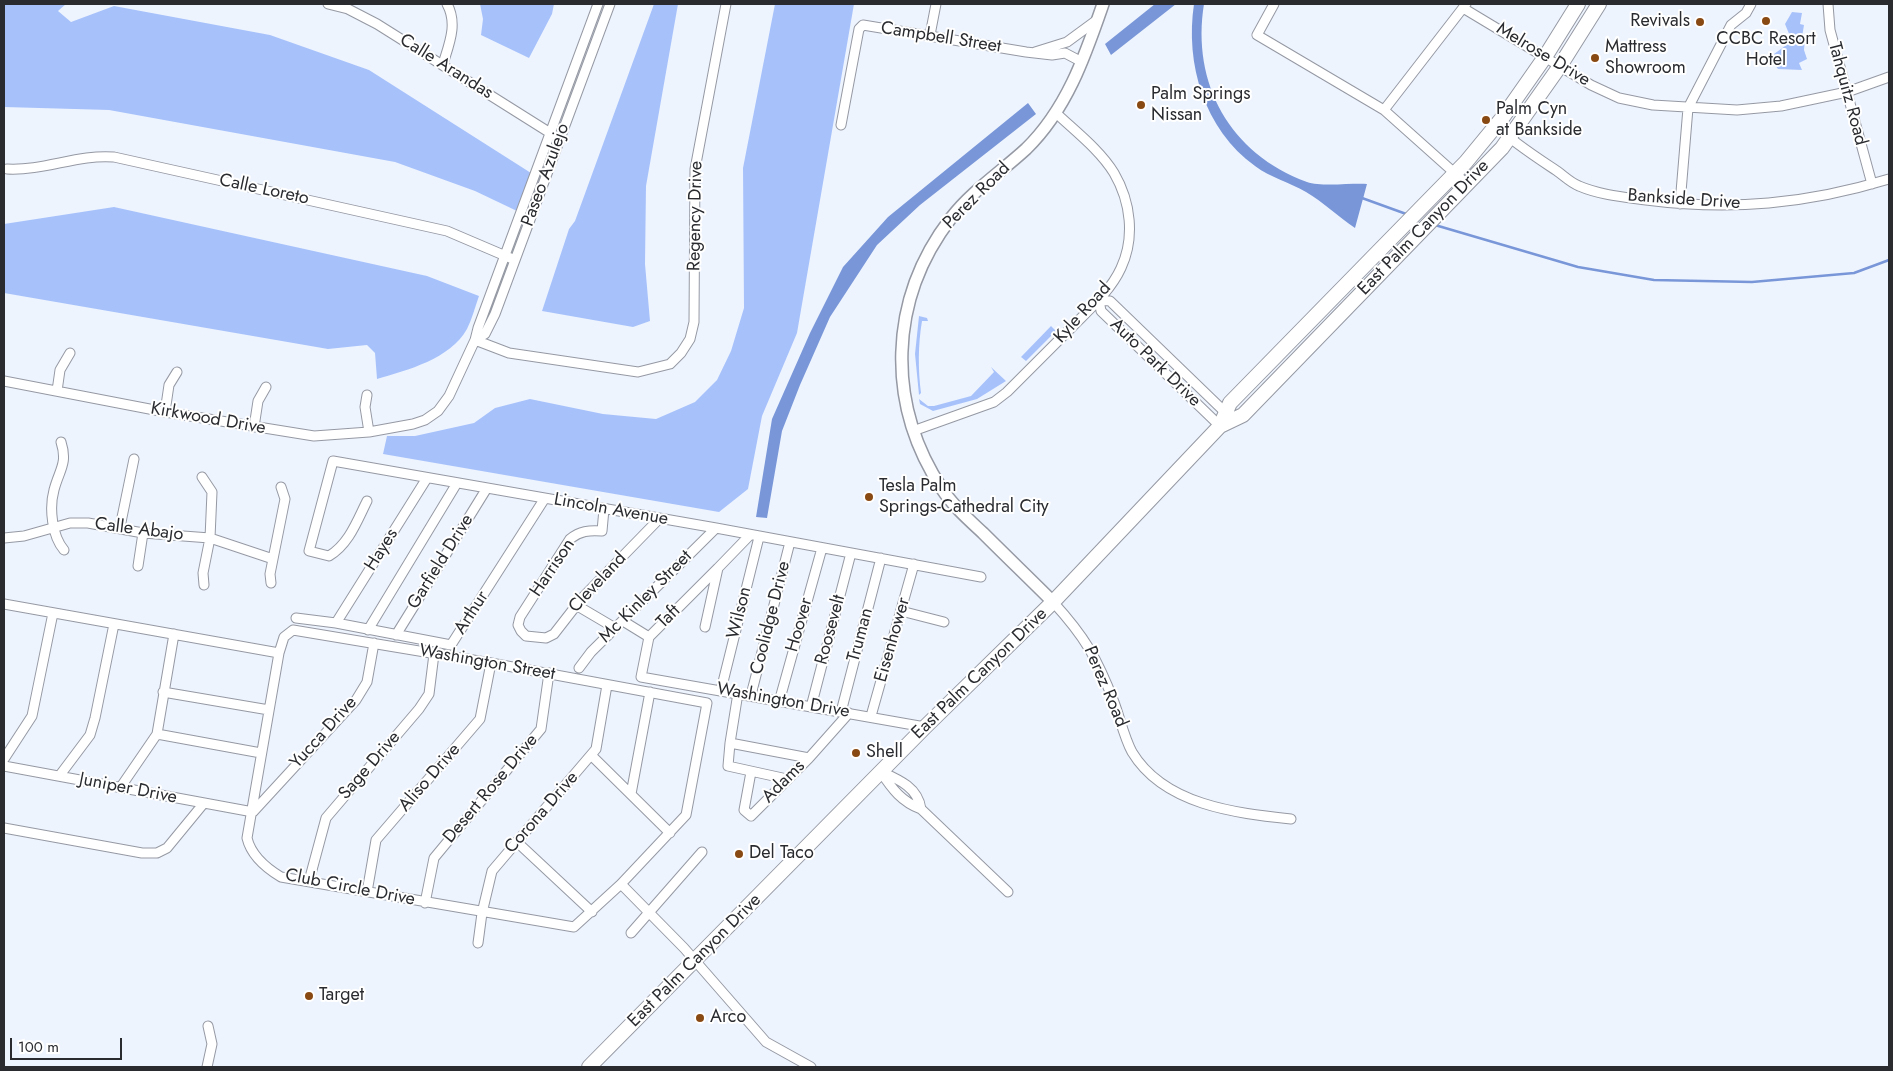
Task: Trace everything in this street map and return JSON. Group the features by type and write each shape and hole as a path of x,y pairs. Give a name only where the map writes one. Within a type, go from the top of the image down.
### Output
{"main road":[{"name":"Perez Road","path":"1053,602 943,491 925,460 913,431 906,406 901,376 902,349 909,301 920,268 952,217 972,196 1026,149 1056,113 1082,62 1103,4"},
{"name":"East Palm Canyon Drive","path":"589,1067 925,727 1053,602 1226,419 1230,402 1456,174 1496,126 1546,57 1578,4"},
{"name":"East Palm Canyon Drive","path":"1226,419 1243,414 1468,185 1509,138 1560,66 1599,4"}],"street":[{"name":"Calle Arandas","path":"328,4 348,9 376,24 559,138"},
{"path":"443,64 452,31 452,14 447,4"},
{"name":"Paseo Azulejo","path":"413,424 425,420 438,411 449,396 475,340 485,334 489,327 551,133 598,4"},
{"name":"Paseo Azulejo","path":"510,258 559,138 610,4"},
{"name":"Regency Drive","path":"475,340 509,353 638,372 670,364 681,353 690,339 694,322 694,169 726,4"},
{"path":"930,35 936,4"},
{"path":"1274,4 1257,35 1384,110 1468,185"},
{"path":"1680,204 1688,108 1731,25 1746,13 1751,4"},
{"name":"Tahquitz Road","path":"1828,4 1830,30 1872,184"},
{"path":"1384,110 1464,6"},
{"name":"Melrose Drive","path":"1464,6 1592,85 1619,98 1654,105 1737,110 1781,106 1846,92 1889,77"},
{"name":"Campbell Street","path":"1033,53 1067,42 1097,20"},
{"name":"Campbell Street","path":"841,125 861,26 930,35 1033,53 1052,55 1066,53 1082,62"},
{"name":"Kyle Road","path":"913,431 994,402 1007,392 1099,300 1121,269 1128,241 1130,215 1114,173 1100,156 1056,113"},
{"name":"Bankside Drive","path":"1496,126 1509,138 1578,186 1612,195 1680,204 1744,205 1790,202 1872,184 1889,178"},
{"name":"Calle Loreto","path":"7,169 27,170 98,156 114,157 447,231 510,258"},
{"name":"Auto Park Drive","path":"1099,300 1110,301 1226,419 1101,311 1099,300"},
{"path":"58,391 60,370 70,353"},
{"path":"165,412 169,385 177,372"},
{"name":"Kirkwood Drive","path":"4,381 165,412 314,436 369,432 413,424"},
{"path":"254,427 258,402 266,387"},
{"path":"367,395 365,407 369,432"},
{"path":"61,442 65,454 54,490 52,506 58,542 64,550"},
{"path":"120,527 134,459"},
{"name":"Lincoln Avenue","path":"367,501 349,538 338,550 329,556 309,551 333,461 852,552 981,577"},
{"path":"202,477 212,492 210,538 203,573 204,585"},
{"name":"Hayes","path":"336,623 427,478"},
{"path":"368,630 457,483"},
{"path":"271,584 273,559 285,498 281,487"},
{"name":"Garfield Drive","path":"396,635 487,488"},
{"name":"Arthur","path":"296,618 336,623 451,646 545,498"},
{"name":"Harrison","path":"536,638 526,636 521,631 518,624 520,617 570,539 578,533 590,530 602,531 604,509"},
{"name":"Cleveland","path":"536,638 546,638 554,634 576,606 659,519"},
{"name":"Calle Abajo","path":"4,538 24,536 70,523 88,523 120,527 143,533 210,538 273,559"},
{"name":"Mc Kinley Street","path":"579,668 590,652 716,528"},
{"path":"138,566 143,533"},
{"name":"Taft","path":"641,677 649,637 718,568 755,536"},
{"name":"Wilson","path":"721,690 755,536"},
{"name":"Coolidge Drive","path":"751,695 790,542"},
{"name":"Hoover","path":"779,702 822,548"},
{"name":"Roosevelt","path":"811,707 852,552"},
{"name":"Truman","path":"845,712 881,558"},
{"name":"Eisenhower","path":"871,716 914,564"},
{"path":"705,627 718,568"},
{"name":"Perez Road","path":"1053,602 1080,632 1092,651 1132,751 1149,773 1171,789 1207,805 1247,815 1291,819"},
{"path":"4,604 279,653"},
{"path":"576,606 615,628"},
{"path":"901,611 944,622"},
{"path":"4,759 32,716 53,613"},
{"path":"623,621 649,637"},
{"path":"60,775 90,734 114,624"},
{"name":"Washington Street","path":"279,653 284,637 293,630 549,673 707,703"},
{"path":"120,788 157,734 174,634"},
{"name":"Yucca Drive","path":"252,812 356,700 367,682 374,643"},
{"name":"Club Circle Drive","path":"279,653 247,838 250,849 271,871 281,877 574,928 621,884 686,815 707,703"},
{"name":"Sage Drive","path":"309,881 326,818 419,709 429,694 434,654"},
{"name":"Aliso Drive","path":"367,892 376,840 480,719 491,663"},
{"name":"Desert Rose Drive","path":"425,903 434,858 541,729 549,673"},
{"name":"Washington Drive","path":"641,677 925,727"},
{"name":"Corona Drive","path":"478,943 482,913 492,871 592,756 596,749 607,685"},
{"path":"163,692 269,710"},
{"path":"631,794 650,692"},
{"path":"738,693 728,766 787,779"},
{"name":"Adams","path":"751,772 744,810 751,816 809,758 845,712"},
{"path":"157,734 262,753"},
{"path":"730,743 809,758"},
{"path":"592,756 670,833"},
{"name":"Juniper Drive","path":"4,766 252,812"},
{"path":"881,772 901,780 918,796 921,809 1008,892"},
{"path":"4,828 142,853 156,853 167,848 204,803"},
{"path":"517,842 592,912"},
{"path":"631,933 650,914 702,852"},
{"path":"621,884 695,961 766,1042 811,1067"},
{"path":"207,1067 212,1044 208,1026"}],"shaded area":[{"path":"4,4 66,4 58,11 71,22 114,6 270,35 369,70 531,173 517,211 475,191 395,162 109,110 4,107"},
{"path":"480,4 554,4 552,14 529,58 481,35 483,19"},
{"path":"654,4 678,4 646,186 645,264 650,321 633,327 542,311 569,229 575,221"},
{"path":"775,4 854,4 797,333 762,416 748,489 719,512 383,454 387,436 415,436 474,423 495,408 530,399 603,414 656,419 695,402 717,380 731,351 744,308 743,168"},
{"path":"1155,4 1176,4 1111,55 1105,44"},
{"path":"1194,4 1204,4 1202,33 1204,61 1211,88 1222,112 1237,134 1257,153 1280,170 1307,182 1328,185 1367,184 1355,228 1319,200 1255,166 1237,151 1223,134 1202,94 1196,72 1192,27"},
{"path":"1792,12 1802,13 1800,24 1804,25 1802,37 1805,38 1804,50 1807,59 1799,63 1802,70 1778,69 1775,65 1774,54 1792,41 1785,24"},
{"path":"1028,103 1036,114 920,205 877,245 830,317 782,431 767,518 756,517 772,419 810,333 843,267 888,217"},
{"path":"114,207 427,276 479,296 467,329 450,348 427,362 377,379 375,353 367,345 328,349 4,293 4,224"},
{"path":"919,316 927,318 928,321 922,321 919,357 921,393 919,395 915,354"},
{"path":"1051,326 1056,331 1026,361 1021,357"},
{"path":"991,367 1006,381 977,399 933,411 920,404 919,399 928,406 934,406 971,396 994,372"}],"waterway":[{"path":"1362,198 1409,215"},
{"path":"1435,225 1578,267 1654,280 1752,282 1854,273 1889,260"}],"place":[{"name":"CCBC Resort Hotel","path":"1766,21"},
{"name":"Revivals","path":"1700,22"},
{"name":"Mattress Showroom","path":"1595,58"},
{"name":"Palm Springs Nissan","path":"1141,105"},
{"name":"Palm Cyn at Bankside","path":"1486,120"},
{"name":"Tesla Palm Springs-Cathedral City","path":"869,497"},
{"name":"Shell","path":"856,753"},
{"name":"Del Taco","path":"739,854"},
{"name":"Target","path":"309,996"},
{"name":"Arco","path":"700,1018"}]}
